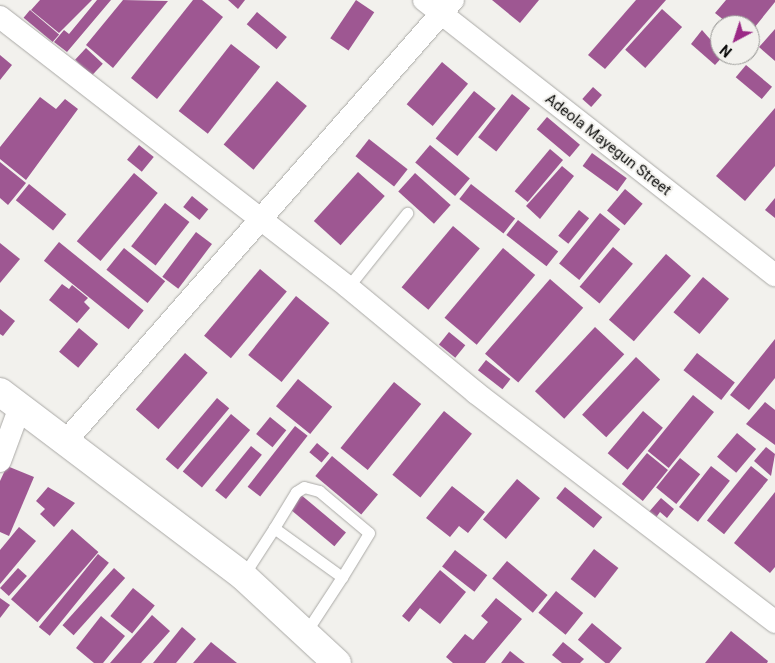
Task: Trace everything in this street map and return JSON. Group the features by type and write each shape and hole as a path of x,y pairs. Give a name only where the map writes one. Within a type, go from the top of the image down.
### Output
{"street":[{"name":"Adeola Mayegun Street","path":"424,0 447,7 775,275"},
{"path":"65,442 447,7"},
{"path":"0,17 259,220 348,287 476,393 775,622"},
{"path":"0,461 10,400 243,576 306,632 337,663"}],"lane":[{"path":"348,287 407,213"},
{"path":"243,576 296,492 304,487 319,491 369,533 306,632"},
{"path":"274,528 342,577"}],"building":[{"path":"40,0 92,0 59,33 31,10"},
{"path":"97,0 111,0 67,52 54,42 64,30 69,34"},
{"path":"123,0 168,1 113,68 86,45"},
{"path":"193,0 202,0 223,17 157,99 131,78"},
{"path":"228,0 245,0 238,9"},
{"path":"356,0 374,12 349,50 330,38"},
{"path":"492,0 539,0 520,23"},
{"path":"636,0 666,0 605,69 588,55"},
{"path":"726,0 775,0 760,21 760,15 718,15 715,13"},
{"path":"662,9 682,27 645,68 625,50"},
{"path":"30,10 59,34 53,42 24,18"},
{"path":"257,12 287,37 277,49 247,24"},
{"path":"775,29 775,61 760,46"},
{"path":"702,30 710,39 710,61 691,44"},
{"path":"231,44 260,67 208,134 179,111"},
{"path":"86,48 103,64 92,75 75,60"},
{"path":"0,55 12,65 0,80"},
{"path":"442,62 468,84 433,126 407,104"},
{"path":"746,65 772,87 762,99 736,77"},
{"path":"277,81 307,106 254,170 224,145"},
{"path":"593,87 602,95 591,107 582,99"},
{"path":"474,91 496,109 457,156 436,138"},
{"path":"512,94 530,108 496,152 478,137"},
{"path":"40,97 56,109 65,99 78,109 26,180 0,159 0,147"},
{"path":"775,108 775,166 745,201 716,176"},
{"path":"547,117 580,145 570,157 537,129"},
{"path":"369,139 408,169 394,187 355,156"},
{"path":"139,145 154,157 142,172 127,160"},
{"path":"430,145 470,178 455,196 415,163"},
{"path":"550,149 563,160 528,202 515,191"},
{"path":"592,153 627,178 617,191 583,166"},
{"path":"0,162 26,183 8,205 0,198"},
{"path":"562,166 574,176 540,219 526,206"},
{"path":"358,172 385,196 341,245 314,221"},
{"path":"134,173 158,193 101,261 77,241"},
{"path":"415,173 451,205 434,224 398,192"},
{"path":"29,184 66,214 53,231 16,200"},
{"path":"471,184 515,218 503,233 459,199"},
{"path":"625,189 643,204 625,225 607,210"},
{"path":"192,196 208,209 200,220 183,207"},
{"path":"775,198 775,218 765,210"},
{"path":"165,203 189,222 156,265 131,246"},
{"path":"579,210 589,218 568,244 558,236"},
{"path":"600,213 620,229 579,280 559,264"},
{"path":"518,220 558,251 546,266 506,235"},
{"path":"453,226 480,248 428,310 402,287"},
{"path":"196,232 212,244 178,289 162,277"},
{"path":"59,242 144,311 129,329 44,261"},
{"path":"0,243 20,259 0,283"},
{"path":"613,247 633,264 599,304 580,287"},
{"path":"124,248 165,281 148,303 106,270"},
{"path":"503,248 535,275 477,345 445,318"},
{"path":"666,254 691,276 634,341 609,320"},
{"path":"260,269 287,291 231,358 204,336"},
{"path":"703,277 729,299 699,334 673,312"},
{"path":"550,279 583,308 518,383 485,354"},
{"path":"62,284 69,289 72,285 88,298 84,302 90,308 77,323 49,300"},
{"path":"296,296 329,323 282,382 248,355"},
{"path":"0,309 15,321 3,336 0,334"},
{"path":"595,327 624,354 564,419 535,391"},
{"path":"79,328 98,344 78,368 59,352"},
{"path":"449,332 465,345 455,358 439,344"},
{"path":"775,339 775,378 749,410 730,395"},
{"path":"185,353 208,373 158,429 136,410"},
{"path":"697,353 735,383 721,400 683,370"},
{"path":"636,357 660,380 606,437 582,415"},
{"path":"486,360 510,379 502,389 478,370"},
{"path":"298,379 332,407 310,434 276,406"},
{"path":"394,382 421,404 368,470 341,448"},
{"path":"693,395 714,412 669,468 648,451"},
{"path":"217,398 229,408 178,470 166,459"},
{"path":"765,402 775,410 775,445 746,424"},
{"path":"444,411 472,434 420,497 392,475"},
{"path":"643,411 663,428 628,470 608,453"},
{"path":"231,414 250,430 202,488 183,471"},
{"path":"270,417 286,430 272,447 256,434"},
{"path":"295,426 308,436 260,497 248,487"},
{"path":"737,433 756,449 736,473 717,457"},
{"path":"317,443 329,453 322,462 309,452"},
{"path":"251,446 262,455 226,499 215,490"},
{"path":"766,447 775,454 771,476 754,461"},
{"path":"647,453 668,470 643,501 622,484"},
{"path":"332,456 378,495 361,514 315,476"},
{"path":"680,458 700,474 676,504 656,488"},
{"path":"7,466 34,477 9,536 0,532 0,481"},
{"path":"711,466 730,481 698,522 679,507"},
{"path":"751,466 768,480 724,534 707,520"},
{"path":"517,479 540,498 506,539 483,520"},
{"path":"452,486 485,512 468,533 459,526 450,537 426,518"},
{"path":"48,487 75,503 54,527 40,514 45,509 36,501"},
{"path":"565,487 602,517 593,528 556,498"},
{"path":"775,492 775,567 770,573 734,543"},
{"path":"300,494 346,533 334,546 288,508"},
{"path":"661,498 674,509 667,518 660,512 655,519 648,513"},
{"path":"19,527 36,541 0,584 0,550"},
{"path":"72,529 98,552 37,622 11,599"},
{"path":"594,549 618,568 595,598 571,579"},
{"path":"455,550 487,575 474,592 442,567"},
{"path":"98,554 109,563 50,636 39,627"},
{"path":"507,561 548,595 533,613 492,579"},
{"path":"18,568 27,576 9,596 0,588"},
{"path":"114,568 125,578 74,635 62,625"},
{"path":"440,570 466,592 440,624 420,608 409,622 402,616"},
{"path":"133,588 155,606 132,634 110,616"},
{"path":"556,591 583,613 566,635 538,613"},
{"path":"0,598 10,605 0,618"},
{"path":"496,598 522,619 485,663 453,663 446,657 465,634 473,640 488,622 481,616"},
{"path":"152,615 170,631 141,663 110,663"},
{"path":"101,616 125,636 103,663 94,663 76,648"},
{"path":"592,623 622,648 609,663 605,663 578,640"},
{"path":"182,627 196,639 176,663 153,663"},
{"path":"731,631 768,661 767,663 705,663"},
{"path":"211,642 237,663 193,663"},
{"path":"563,642 584,659 580,663 562,663 552,655"},
{"path":"510,651 525,663 501,663"}]}
